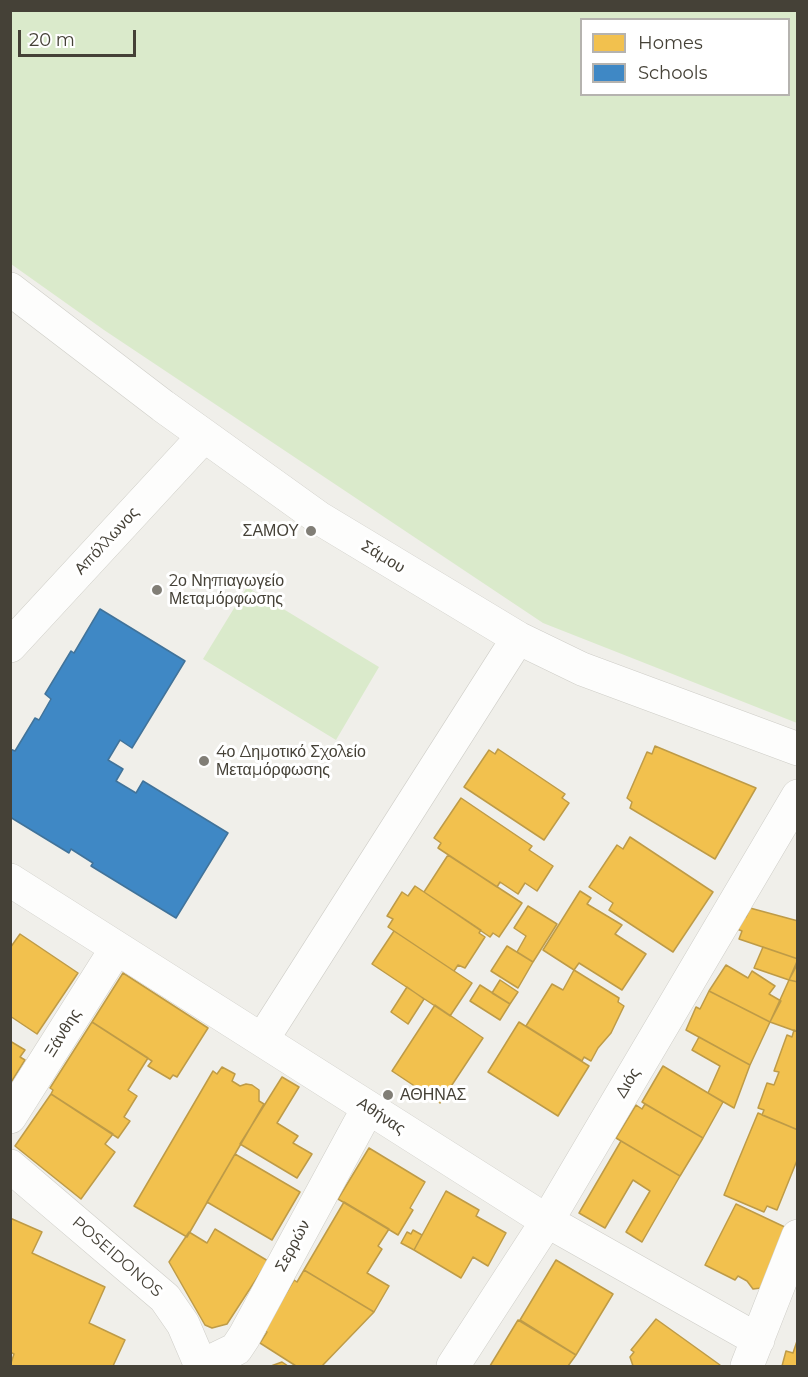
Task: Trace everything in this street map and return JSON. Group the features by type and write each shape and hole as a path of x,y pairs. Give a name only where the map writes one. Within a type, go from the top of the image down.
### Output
{"street":[{"name":"Σάμου","path":"10,289 204,436 319,518 518,638 582,669 798,749"},
{"name":"Απόλλωνος","path":"10,646 204,436"},
{"path":"262,1040 518,638"},
{"name":"Διός","path":"453,1366 547,1221 798,796"},
{"name":"Αθήνας","path":"10,880 752,1353"},
{"name":"Ξάνθης","path":"10,1117 116,949"},
{"name":"Σερρών","path":"201,1366 236,1349 244,1337 368,1108"},
{"name":"POSEIDONOS","path":"10,1166 165,1298 183,1324 201,1366"},
{"path":"752,1353 798,1236"}],"green space":[{"path":"11,10 797,11 797,723 543,623 104,330 11,264"},
{"path":"247,587 379,667 336,740 203,659"}],"building: Homes":[{"path":"655,746 756,788 715,859 630,808 632,802 627,798 647,752 652,754"},
{"path":"498,749 565,794 562,798 569,803 544,840 464,787 489,750 495,754"},
{"path":"461,798 532,846 529,850 553,866 537,891 525,883 518,894 500,882 497,887 438,848 441,843 434,838"},
{"path":"630,837 713,892 673,952 609,910 613,903 589,887 617,845 623,849"},
{"path":"448,855 522,903 499,937 493,933 490,937 424,892"},
{"path":"415,886 481,930 479,933 485,937 465,968 458,965 454,971 388,927 393,919 387,916 402,892 408,896"},
{"path":"580,891 591,898 587,904 622,925 615,934 646,954 622,990 579,963 574,970 543,950"},
{"path":"528,906 557,924 533,962 517,952 526,936 514,928"},
{"path":"750,908 798,921 798,959 739,939 742,931 737,929 742,916 746,917"},
{"path":"394,931 472,983 450,1016 372,964"},
{"path":"20,934 78,973 37,1034 10,1016 10,948"},
{"path":"507,946 533,962 518,988 491,971"},
{"path":"763,947 798,959 789,980 754,968"},
{"path":"798,963 798,982 789,980"},
{"path":"726,965 748,978 752,971 775,986 769,994 781,1001 770,1022 709,991"},
{"path":"574,970 619,998 618,1002 624,1006 611,1033 598,1048 591,1061 584,1057 582,1061 526,1026 552,984 563,990"},
{"path":"123,973 208,1028 177,1077 173,1075 170,1079 148,1066 152,1061 92,1022"},
{"path":"500,980 518,992 510,1004 492,993"},
{"path":"789,980 798,982 798,1032 770,1022"},
{"path":"480,985 510,1004 500,1020 470,1001"},
{"path":"407,987 424,999 408,1024 391,1012"},
{"path":"709,991 770,1022 750,1065 686,1030 696,1007 700,1009"},
{"path":"435,1005 483,1038 440,1103 392,1071"},
{"path":"92,1022 148,1058 128,1090 137,1096 124,1117 130,1121 118,1138 51,1094 53,1090 50,1088"},
{"path":"519,1022 589,1066 558,1116 488,1072"},
{"path":"794,1030 798,1032 798,1130 762,1115 764,1110 758,1108 767,1083 774,1085 779,1072 774,1071 787,1035 792,1037"},
{"path":"699,1037 750,1065 734,1108 708,1093 720,1066 692,1050"},
{"path":"10,1041 25,1050 20,1057 25,1060 10,1084"},
{"path":"663,1066 723,1102 703,1138 642,1102"},
{"path":"222,1067 235,1074 232,1081 240,1086 252,1085 259,1090 259,1101 264,1104 187,1237 134,1206 213,1071 217,1074"},
{"path":"282,1077 299,1087 277,1123 298,1136 293,1143 312,1154 297,1178 240,1144"},
{"path":"51,1094 113,1134 105,1144 115,1152 81,1199 15,1146"},
{"path":"645,1104 703,1138 680,1176 616,1138 636,1105 642,1109"},
{"path":"758,1113 798,1130 798,1158 777,1210 767,1206 764,1212 724,1195"},
{"path":"621,1141 680,1176 642,1242 626,1232 650,1191 633,1180 605,1228 579,1213"},
{"path":"369,1148 425,1182 410,1208 413,1210 398,1235 338,1199"},
{"path":"235,1154 300,1192 272,1240 207,1202"},
{"path":"446,1191 479,1210 476,1216 506,1233 488,1266 473,1257 461,1278 414,1250"},
{"path":"344,1202 389,1229 378,1246 382,1249 367,1273 389,1286 374,1312 304,1270"},
{"path":"736,1204 789,1229 761,1288 753,1289 747,1281 738,1276 735,1280 705,1265"},
{"path":"10,1218 42,1232 32,1253 105,1287 89,1323 125,1340 113,1366 10,1366 14,1354 10,1352"},
{"path":"215,1229 268,1261 227,1324 212,1328 205,1325 169,1262 189,1232 207,1243"},
{"path":"413,1230 422,1235 414,1250 401,1243 407,1232 411,1234"},
{"path":"556,1260 613,1294 576,1355 520,1320"},
{"path":"304,1270 374,1312 322,1366 296,1366 260,1343 267,1332 264,1330 294,1280 297,1282"},
{"path":"656,1319 720,1366 633,1366 630,1357 634,1352 631,1350"},
{"path":"518,1320 576,1355 568,1366 490,1366"},
{"path":"798,1338 798,1366 782,1366 786,1351 793,1353"},
{"path":"282,1362 288,1366 271,1366"}],"building: Schools":[{"path":"100,609 185,661 132,748 120,740 108,760 123,769 116,781 136,793 143,781 228,833 176,918 91,866 93,863 71,849 69,853 10,817 10,749 15,751 35,718 39,720 51,699 45,694 71,651 74,653"}],"place":[{"name":"ΣΑΜΟΥ","path":"311,531"},
{"name":"2ο Νηπιαγωγείο Μεταμόρφωσης","path":"157,590"},
{"name":"4ο Δημοτικό Σχολείο Μεταμόρφωσης","path":"204,761"},
{"name":"ΑΘΗΝΑΣ","path":"388,1095"}]}
